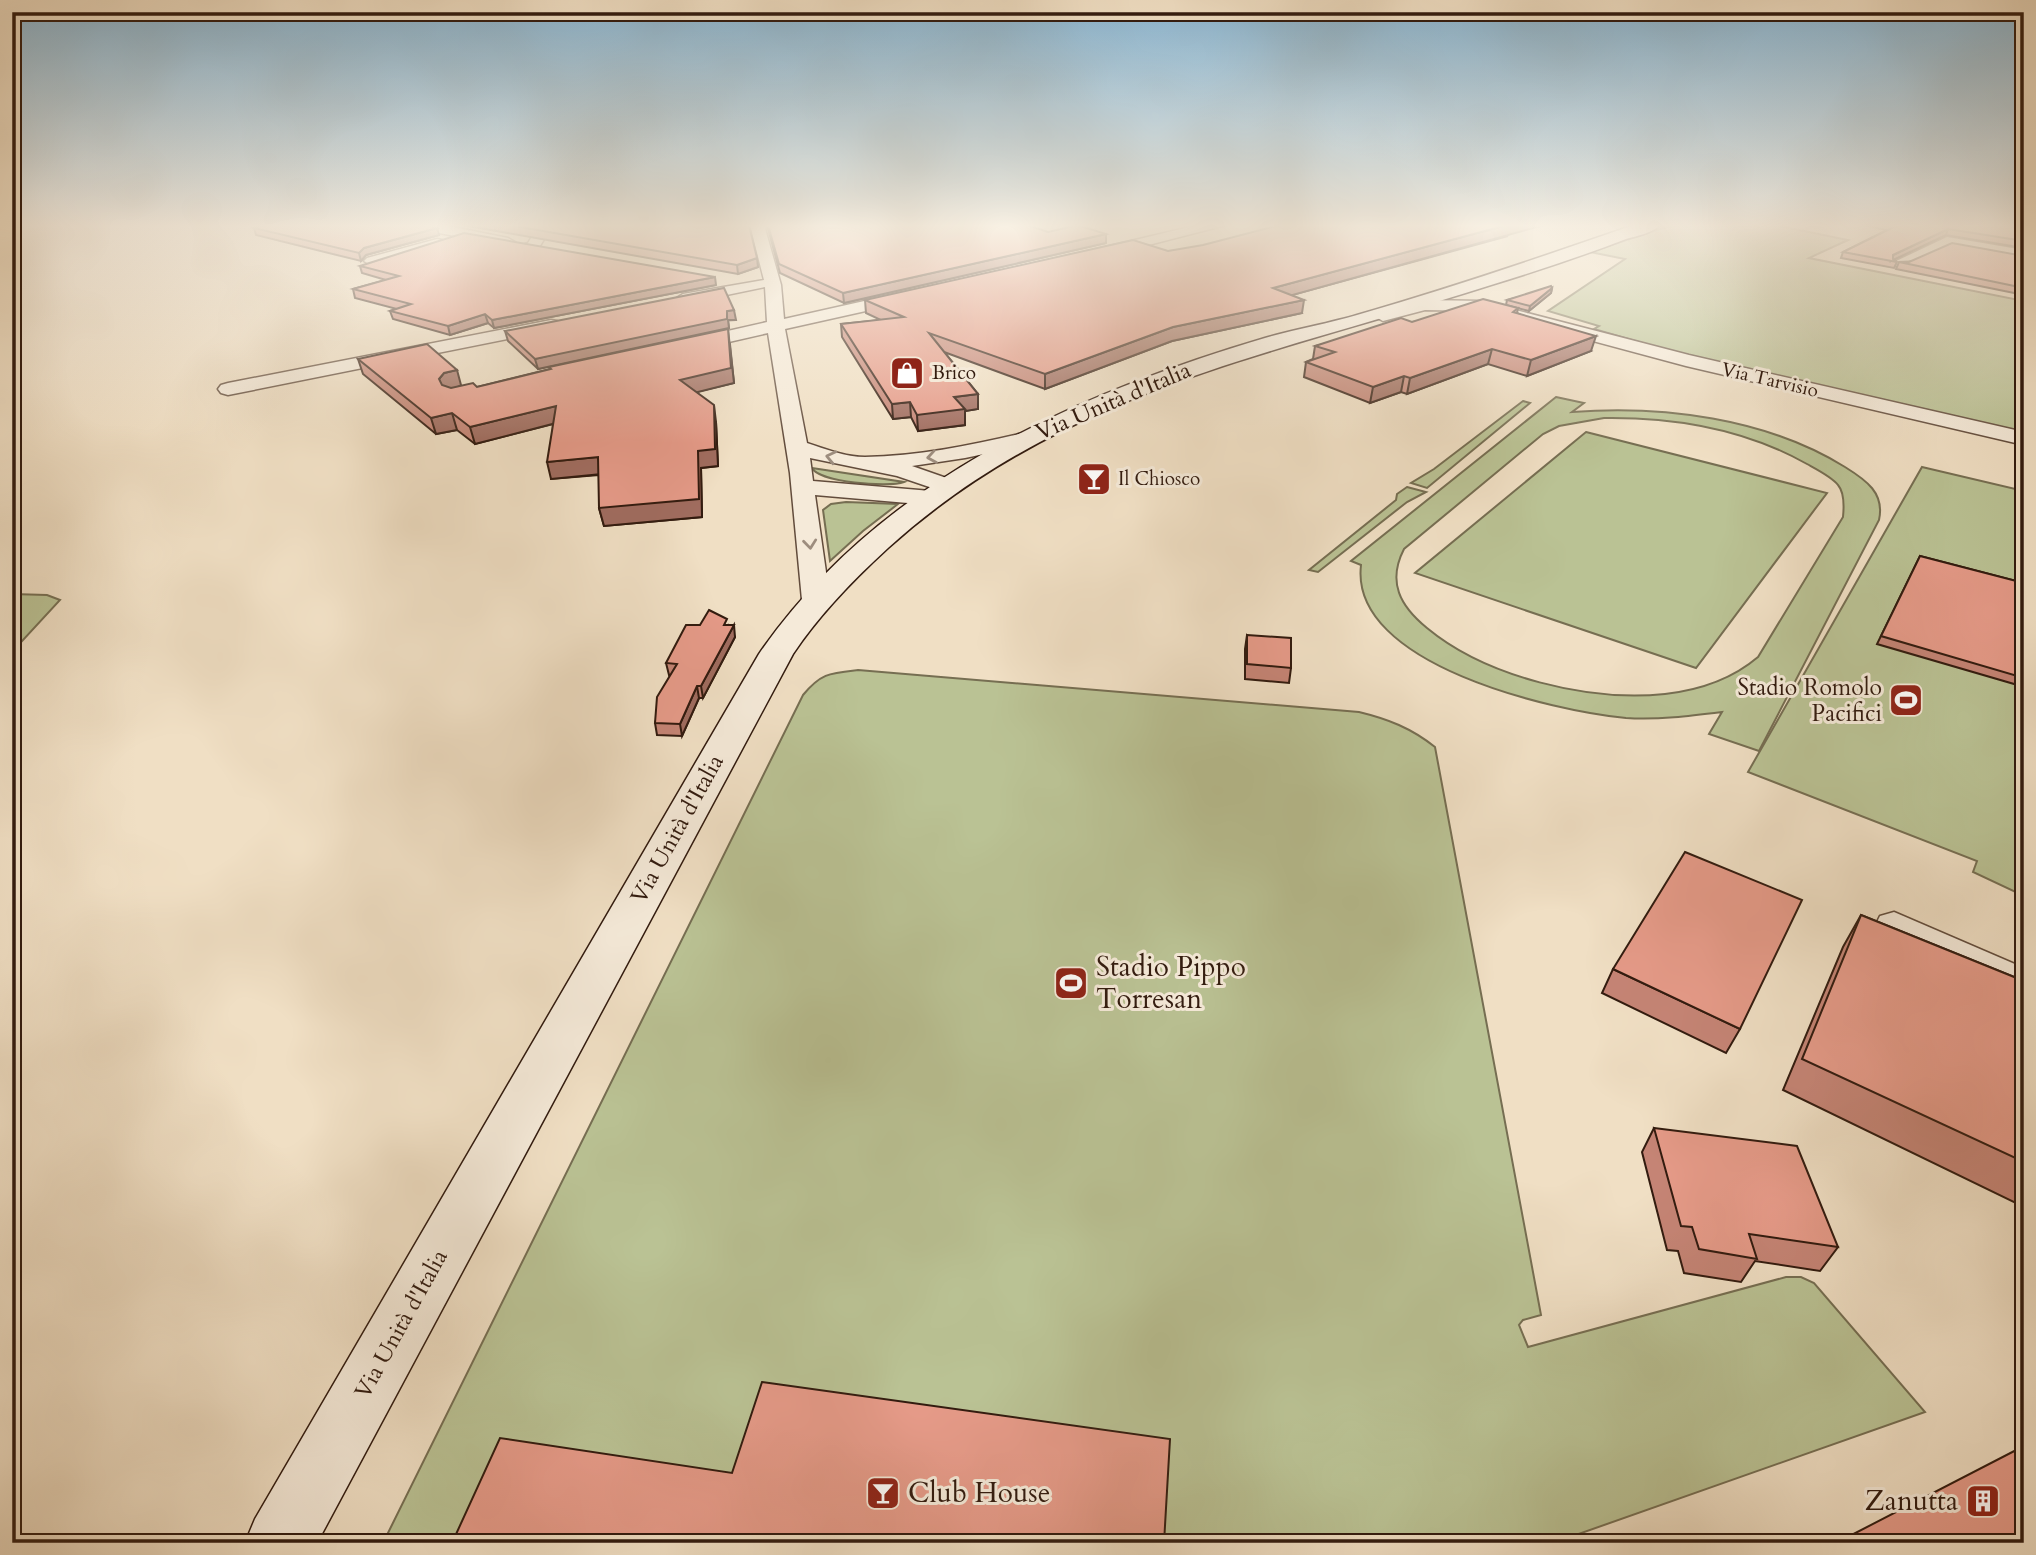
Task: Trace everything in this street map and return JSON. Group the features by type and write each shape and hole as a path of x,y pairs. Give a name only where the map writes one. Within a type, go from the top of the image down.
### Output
{"main road":[{"name":"Via Unità d'Italia","path":"1289,337 1298,331 1417,298"},
{"name":"Via Unità d'Italia","path":"279,1543 776,654 816,600 876,542 939,492 1023,439 1128,390 1289,337 1363,319 1423,298"}],"street":[{"path":"668,302 694,298"},
{"path":"769,298 797,447 816,600"},
{"path":"670,349 901,298"},
{"name":"Via Tarvisio","path":"1471,298 1519,314 1686,360 2024,439"},
{"path":"1484,302 1485,298"},
{"name":"Via Tarvisio","path":"1363,319 1425,305 1484,302"},
{"path":"228,389 563,323 518,313"},
{"path":"867,463 917,460 971,452 1023,439"},
{"path":"797,447 831,458 902,470 939,492"},
{"path":"803,487 939,492"},
{"path":"1894,926 2024,985"}],"green space":[{"path":"1568,298 2007,298 2024,301 2024,434 1663,349 1594,329 1599,326 1548,311"},
{"path":"1556,397 1584,403 1572,412 1606,410 1677,413 1748,426 1782,437 1814,450 1860,477 1872,488 1880,511 1879,520 1759,751 1709,734 1722,712 1662,718 1593,714 1507,693 1462,676 1421,656 1387,630 1366,600 1361,565 1351,561","holes":["1604,418 1683,423 1759,442 1819,471 1840,488 1843,517 1758,657 1726,678 1690,690 1665,694 1604,694 1572,690 1508,673 1451,645 1418,620 1403,602 1397,583 1399,561 1404,549 1543,434 1559,426"]},
{"path":"1523,401 1530,403 1427,488 1411,483 1434,469"},
{"path":"1586,432 1827,493 1696,668 1415,573"},
{"name":"Stadio Romolo Pacifici","path":"1922,467 2024,491 2024,896 1973,872 1977,861 1748,772"},
{"path":"812,468 904,482 884,484 840,480 817,473"},
{"path":"1407,487 1426,492 1407,502 1318,572 1309,570 1396,500 1397,494"},
{"path":"831,504 898,504 830,561 823,510"},
{"path":"12,594 47,595 60,600 12,652"},
{"name":"Stadio Pippo Torresan","path":"858,670 1359,712 1399,725 1426,740 1435,747 1541,1315 1523,1320 1519,1325 1528,1347 1786,1277 1801,1277 1814,1283 1925,1412 1553,1543 383,1543 803,695 815,682 827,675"}],"building":[{"path":"386,298 608,298 492,320 485,314 448,326 390,311 411,304"},
{"path":"675,298 728,298 734,310 727,311 727,319 535,359 505,331"},
{"path":"876,298 1298,298 1304,300 1173,327 1045,374 929,333 978,394 954,397 965,409 917,415 910,402 892,404 841,324 904,317 865,300"},
{"path":"1515,298 1540,298 1530,306 1507,300"},
{"path":"1483,299 1518,308 1513,312 1596,336 1531,360 1492,349 1410,378 1404,376 1373,387 1306,362 1335,352 1315,346 1401,318 1412,322"},
{"path":"728,329 731,368 680,380 714,405 715,449 698,451 699,499 599,508 598,457 547,462 556,406 470,427 452,413 431,418 358,359 427,344 457,370 444,373 439,379 442,385 451,388 473,383 477,387 551,369 549,367"},
{"path":"1920,556 2024,583 2024,678 1881,636"},
{"path":"709,610 727,619 724,625 734,625 701,686 697,686 680,724 655,723 657,697 677,664 666,663 686,625 700,625"},
{"path":"1247,635 1291,638 1291,668 1247,664"},
{"path":"1685,852 1802,900 1740,1029 1613,969"},
{"path":"1861,915 2024,981 2024,1162 1802,1059"},
{"path":"1654,1128 1797,1146 1838,1247 1749,1234 1757,1259 1699,1249 1692,1227 1681,1226"},
{"path":"762,1382 1170,1439 1164,1543 452,1543 500,1438 732,1473"},
{"name":"Zanutta","path":"2024,1446 2024,1543 1836,1543"}],"place":[{"name":"Brico","path":"907,373"},
{"name":"Il Chiosco","path":"1094,479"},
{"name":"Stadio Romolo Pacifici","path":"1906,700"},
{"name":"Stadio Pippo Torresan","path":"1071,983"},
{"name":"Club House","path":"883,1493"},
{"name":"Zanutta","path":"1983,1501"}]}
